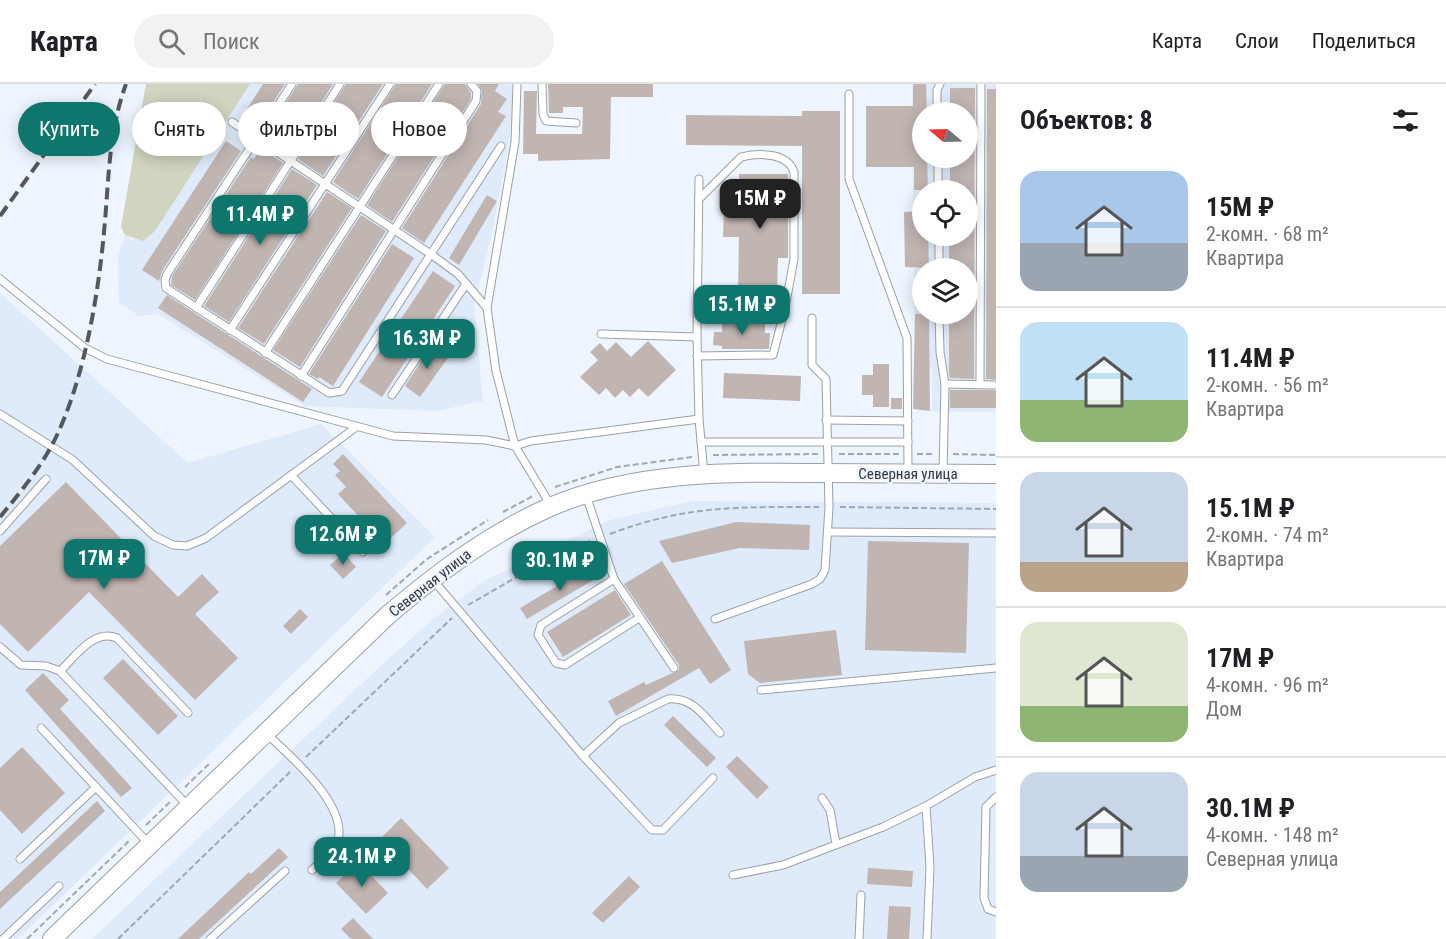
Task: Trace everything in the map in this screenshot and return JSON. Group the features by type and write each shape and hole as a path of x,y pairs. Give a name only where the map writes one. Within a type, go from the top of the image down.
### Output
{"main road":[{"name":"Северная улица","path":"52,939 144,839 183,801 265,732 431,578 547,499 586,495 623,485 704,474 996,474"}],"lane":[{"path":"281,102 292,84"},
{"path":"196,308 340,84"},
{"path":"230,330 390,84"},
{"path":"265,353 439,84"},
{"path":"301,376 476,101 477,91 471,84"},
{"path":"517,84 515,142 488,308 498,382 515,446 547,499"},
{"path":"542,84 543,114 546,121 576,123"},
{"path":"937,102 937,90 940,84"},
{"path":"980,384 981,84"},
{"path":"849,94 849,179 906,338 908,474"},
{"path":"231,122 238,127"},
{"path":"246,156 165,280 166,288 329,393 342,391 501,146"},
{"path":"697,356 773,355 794,259 794,172 792,166 785,160 771,155 741,157 699,199"},
{"path":"283,156 432,255 466,284 488,308"},
{"path":"699,179 697,356 704,474"},
{"path":"0,279 96,355 356,428 410,438 486,440 515,446 531,441 699,419"},
{"path":"392,395 466,284"},
{"path":"697,308 785,308"},
{"path":"716,619 820,579 828,563 826,379 812,365 812,318"},
{"path":"939,324 940,352 945,384 943,474"},
{"path":"601,334 697,337"},
{"path":"945,384 993,384"},
{"path":"0,414 73,460 154,536 173,545 187,546 206,538 356,428"},
{"path":"826,420 908,421"},
{"path":"701,442 908,442"},
{"path":"291,475 363,552"},
{"path":"0,531 46,479"},
{"path":"586,495 614,579 674,668"},
{"path":"828,532 996,533"},
{"path":"431,578 583,756 652,830 658,832 713,778"},
{"path":"614,579 541,624 538,634 556,663 565,665 639,618"},
{"path":"60,670 95,638 111,636 117,638 188,713"},
{"path":"0,647 21,665 46,666 60,670 183,801"},
{"path":"761,690 996,668"},
{"path":"583,756 619,723 668,699 677,698 693,703 720,733"},
{"path":"41,728 144,839"},
{"path":"265,732 299,764 326,796 337,823 338,837 334,847 312,870"},
{"path":"733,875 743,871 783,865 836,844 926,806 975,777 996,770"},
{"path":"20,859 96,787"},
{"path":"996,797 986,807 984,898 988,909 996,912"},
{"path":"822,798 830,810 836,844"},
{"path":"926,806 930,867 927,939"},
{"path":"210,939 285,871"},
{"path":"3,939 59,886"},
{"path":"859,939 861,895"}],"path":[{"path":"500,513 547,499 617,467 702,456 996,454"},
{"path":"118,939 460,611 542,563 640,522 700,509 829,507 996,509"},
{"path":"385,596 427,559 490,519"},
{"path":"27,939 144,839 183,801 212,762"}],"shaded area":[{"path":"250,84 514,84 509,144 491,238 474,305 483,401 436,411 305,406 158,314 139,316 119,302 118,256 125,235 133,240 155,231 203,156 226,156 226,121 238,103 238,156 359,156 359,102 238,102"},
{"path":"912,84 996,84 996,412 932,411 932,369 915,369 915,324 978,324 978,258 914,258 914,246 978,246 978,180 913,180 913,168 978,168 978,102 912,102"},
{"path":"0,293 188,463 321,424 435,537 18,939 0,939"},
{"path":"692,501 996,503 996,939 92,939 375,671 432,620 484,581 610,520"}],"green space":[{"path":"146,84 250,84 226,121 226,102 143,102"},
{"path":"133,156 203,156 155,231 143,241 125,235 121,227"}],"building":[{"path":"263,84 285,84 273,102 252,102"},
{"path":"298,84 333,84 322,102 287,102"},
{"path":"346,84 383,84 359,121 359,102 334,102"},
{"path":"396,84 432,84 420,102 384,102"},
{"path":"445,84 465,84 471,93 471,99 467,105 467,102 433,102"},
{"path":"478,84 499,84 495,91 507,99 498,112 506,116 424,243 402,228 448,156 467,156 467,126 481,104 482,90"},
{"path":"548,84 653,84 653,97 611,97 610,159 538,161 538,154 523,154 524,91 537,91 536,134 582,134 583,107 563,107 563,113 549,113"},
{"path":"913,84 926,84 927,102 913,102"},
{"path":"950,88 975,88 975,102 950,102"},
{"path":"987,89 996,89 996,380 986,379"},
{"path":"866,106 912,106 912,167 866,167"},
{"path":"802,111 840,111 840,294 802,294 802,146 686,145 686,115 802,116"},
{"path":"371,123 371,156 386,156 358,199 333,182 350,156 359,156 359,142"},
{"path":"226,141 238,149 238,156 162,271 159,281 142,270 216,156 226,156"},
{"path":"256,156 273,156 283,163 195,300 171,285 172,276 251,157 254,159"},
{"path":"300,156 336,156 323,176 298,159"},
{"path":"399,156 434,156 392,222 367,205"},
{"path":"914,168 927,168 928,180 914,180"},
{"path":"950,168 975,168 975,180 950,180"},
{"path":"292,169 317,185 229,322 204,306"},
{"path":"739,174 788,174 788,258 778,258 777,292 738,292 739,237 723,237 724,209 739,209"},
{"path":"327,192 352,208 264,344 238,328"},
{"path":"487,195 497,201 459,265 449,258"},
{"path":"904,212 912,212 912,246 928,246 929,258 912,258 912,267 905,267"},
{"path":"361,215 386,231 300,367 273,350"},
{"path":"392,244 414,258 333,386 309,374"},
{"path":"949,246 974,246 974,258 949,258"},
{"path":"433,271 455,286 382,397 359,382"},
{"path":"167,295 312,389 303,402 158,308"},
{"path":"722,321 765,322 765,333 770,333 769,349 722,349 722,346 713,345 714,332 722,332"},
{"path":"915,324 929,324 930,411 913,409"},
{"path":"949,324 974,324 974,379 950,378"},
{"path":"648,341 676,370 648,397 639,388 630,397 623,390 615,398 606,388 599,395 580,377 598,360 590,352 600,343 607,351 616,342 631,357"},
{"path":"433,343 450,355 420,397 405,386"},
{"path":"873,364 889,364 889,407 873,407 873,395 862,395 862,375 873,375"},
{"path":"724,373 801,376 800,401 723,398"},
{"path":"950,390 996,390 996,408 950,408"},
{"path":"891,398 902,398 902,409 891,409"},
{"path":"343,454 407,523 384,544 338,494 346,487 335,475 340,471 333,464"},
{"path":"66,482 178,597 202,574 219,592 195,614 238,658 195,700 89,592 28,652 0,624 0,546"},
{"path":"736,522 810,525 809,550 740,548 672,563 659,541"},
{"path":"868,541 969,543 966,653 865,650"},
{"path":"344,553 356,567 343,579 330,565"},
{"path":"662,561 731,670 710,684 699,668 616,716 608,701 644,682 646,685 679,670 679,665 624,584"},
{"path":"594,564 600,576 527,619 520,608"},
{"path":"615,590 631,615 563,657 547,632"},
{"path":"300,609 308,617 291,634 283,626"},
{"path":"836,630 842,675 760,683 748,674 744,641"},
{"path":"123,659 178,716 158,735 103,678"},
{"path":"43,673 69,700 60,709 132,788 121,797 25,690"},
{"path":"673,716 716,758 707,767 664,725"},
{"path":"22,747 65,793 22,834 0,810 0,768"},
{"path":"737,756 769,787 757,799 726,767"},
{"path":"97,801 105,811 0,909 0,892"},
{"path":"401,818 449,868 427,889 380,839"},
{"path":"279,848 288,857 199,939 178,939 249,872 251,874"},
{"path":"358,862 388,893 366,914 336,883"},
{"path":"868,868 913,871 912,887 867,884"},
{"path":"629,876 640,887 603,923 592,913"},
{"path":"889,906 911,907 909,939 887,939"},
{"path":"353,918 373,939 351,939 341,929"}],"railway":[{"path":"0,216 95,84"},
{"path":"0,517 51,447 72,397 80,370 98,285 112,139 126,84"}]}
